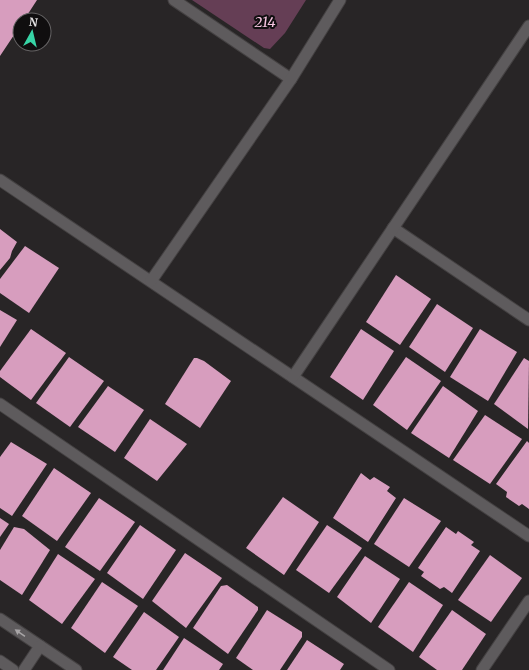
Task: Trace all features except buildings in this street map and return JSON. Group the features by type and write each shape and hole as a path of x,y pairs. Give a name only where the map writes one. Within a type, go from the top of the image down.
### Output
{"street":[{"path":"174,0 291,79"},
{"path":"151,282 291,79 340,0"},
{"path":"293,377 529,26"},
{"path":"0,180 529,536"},
{"path":"393,228 529,320"},
{"path":"0,404 388,670"},
{"path":"482,670 529,601"},
{"path":"0,619 76,670"},
{"path":"24,670 40,646"},
{"path":"0,662 13,670"}],"green space":[{"name":"214","path":"192,0 306,0 285,33 270,49 264,48"}]}
